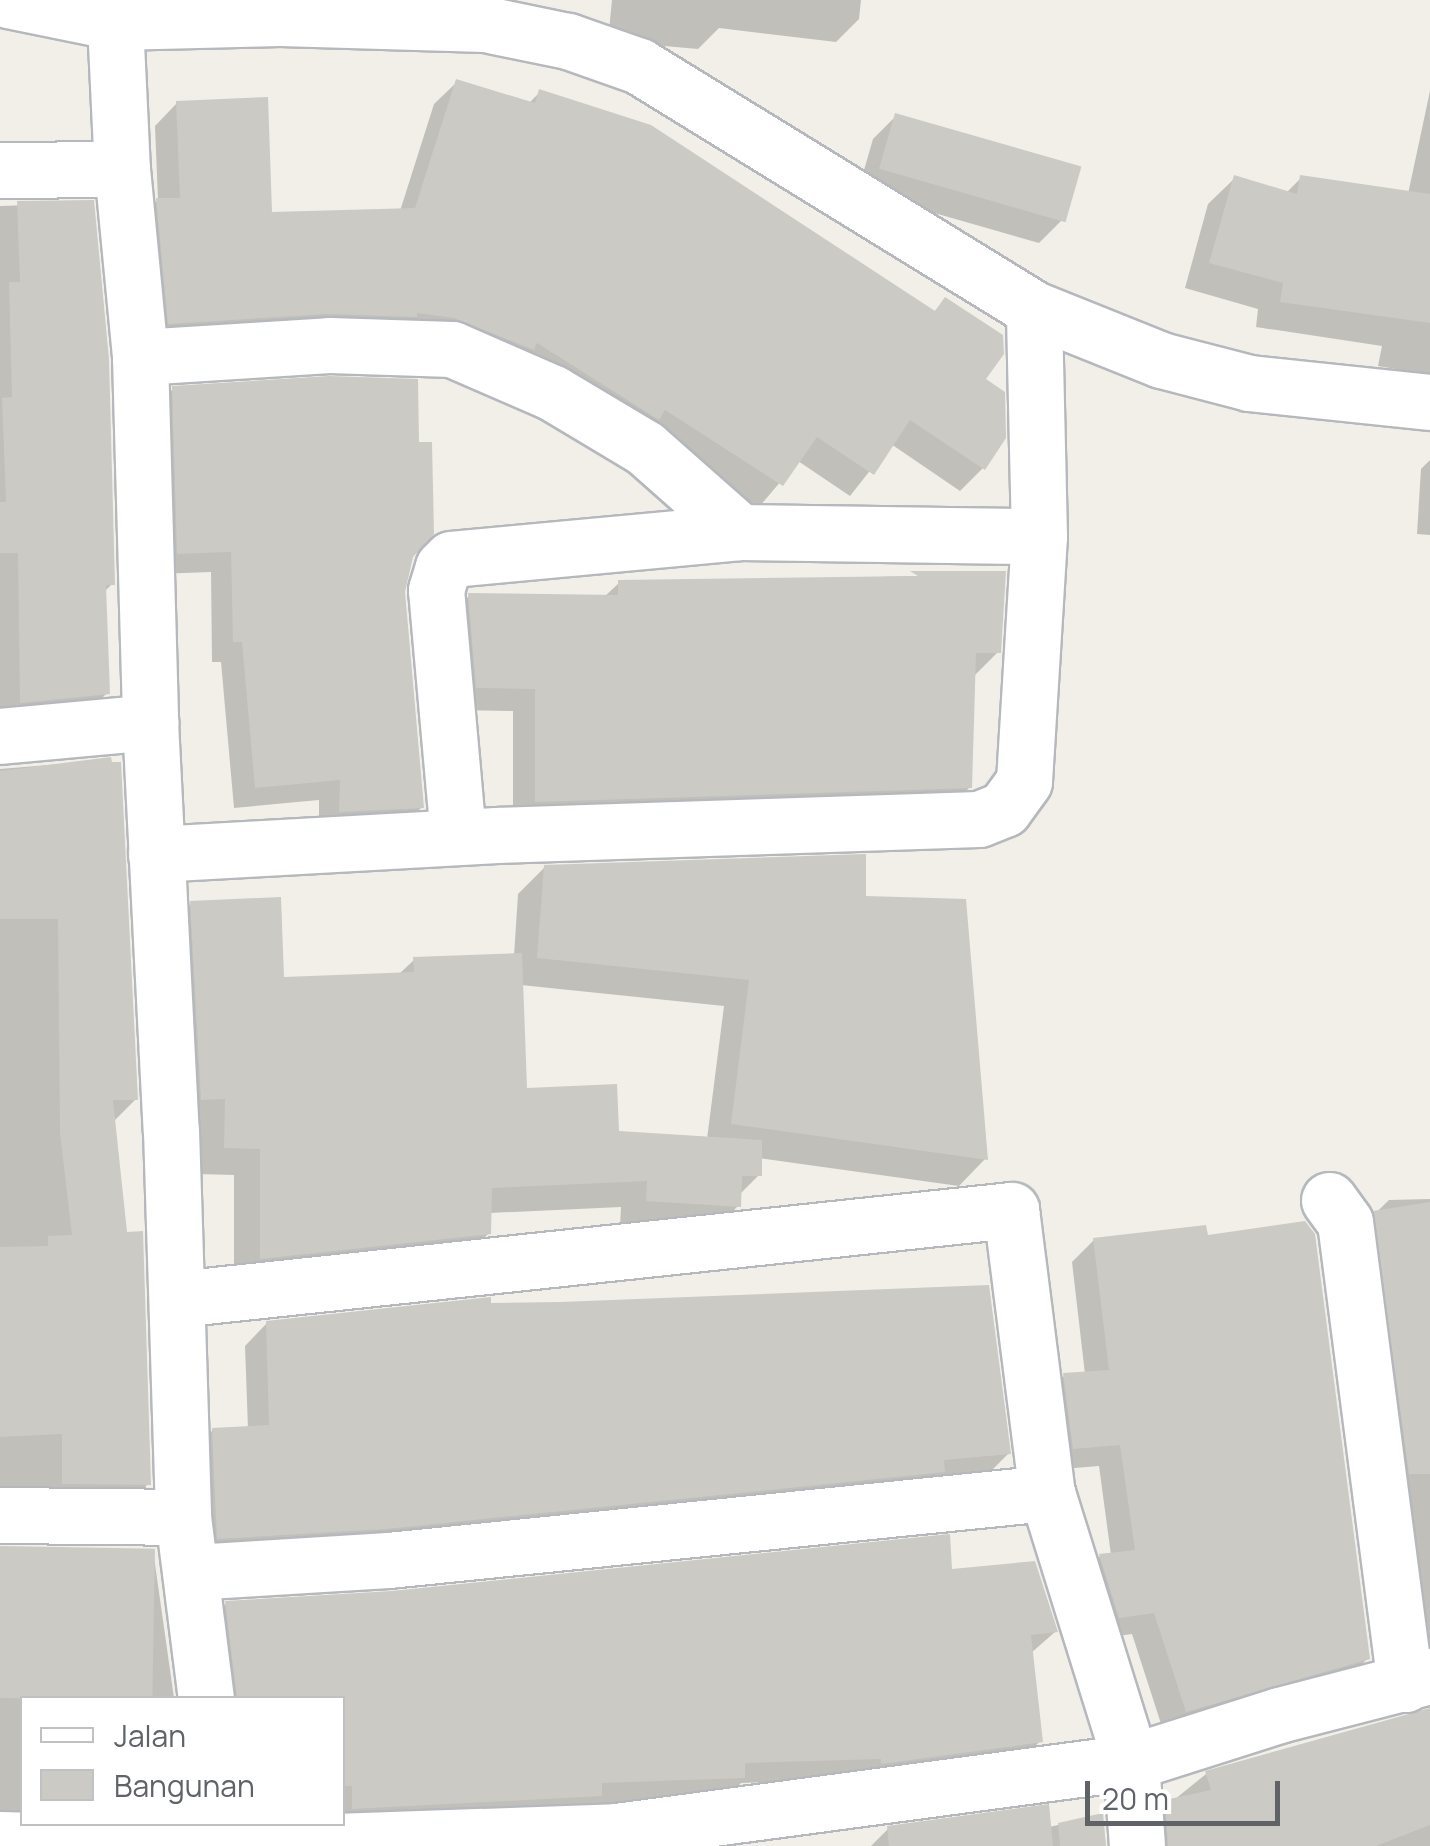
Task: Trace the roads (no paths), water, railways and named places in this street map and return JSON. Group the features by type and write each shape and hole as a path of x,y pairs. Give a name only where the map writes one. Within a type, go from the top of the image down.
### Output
{"street":[{"path":"8,0 115,22 280,18 485,24 568,41 639,66 1034,310 1160,360 1249,384 1430,402"},
{"path":"115,22 122,169 140,358 150,722 178,1299 184,1517 206,1696"},
{"path":"0,170 122,169"},
{"path":"156,854 458,836 979,819 1004,808 1024,781 1038,536 1034,310"},
{"path":"140,358 329,346 452,349 553,394 644,448 740,532"},
{"path":"458,836 436,590 443,567 462,556 740,532 1038,536"},
{"path":"0,736 150,722"},
{"path":"0,1839 222,1846 616,1831 1131,1762 1279,1715 1417,1680 1345,1222 1330,1200"},
{"path":"178,1299 1012,1210 1046,1493 1131,1762 1137,1846"},
{"path":"193,1572 389,1560 1046,1493"},
{"path":"0,1515 184,1517"}]}
